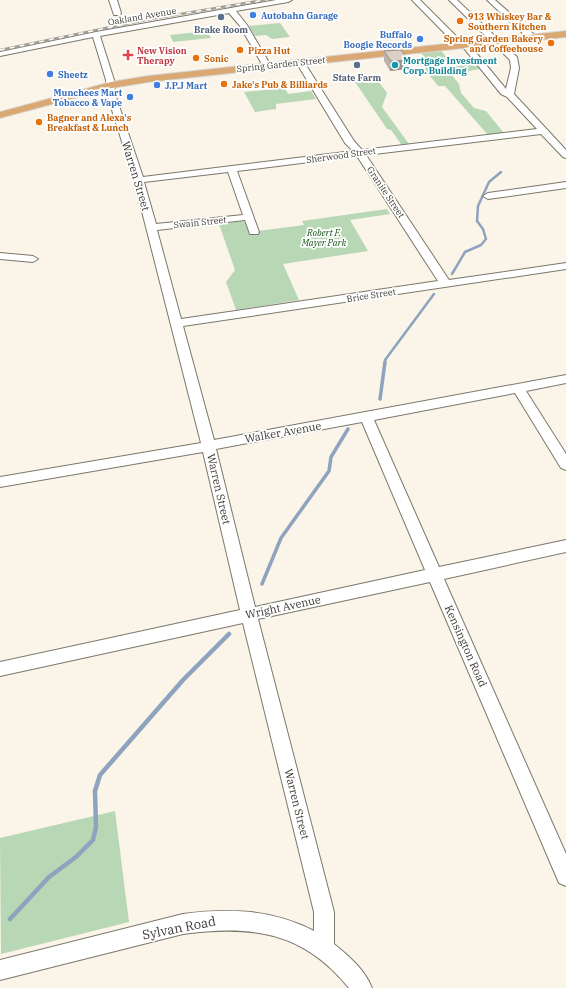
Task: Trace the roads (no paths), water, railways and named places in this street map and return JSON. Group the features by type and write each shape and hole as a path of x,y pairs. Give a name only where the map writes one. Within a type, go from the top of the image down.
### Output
{"main road":[{"name":"Spring Garden Street","path":"0,115 110,85 148,79 566,34"}],"street":[{"path":"113,0 117,13"},
{"name":"Oakland Avenue","path":"0,54 96,34 288,0"},
{"path":"416,0 463,45 504,92 510,95 566,155"},
{"path":"453,0 511,56 515,64 510,84 510,95"},
{"path":"491,0 533,38"},
{"path":"231,10 243,25 267,66"},
{"name":"Warren Street","path":"96,34 110,80 111,94 139,180 209,446 249,614 324,912 324,949"},
{"name":"Granite Street","path":"300,62 350,143 405,220 445,284"},
{"name":"Sherwood Street","path":"139,180 544,131"},
{"path":"232,169 254,232"},
{"path":"488,196 566,186"},
{"name":"Swain Street","path":"152,228 249,217"},
{"path":"0,256 33,259"},
{"name":"Brice Street","path":"177,323 566,266"},
{"name":"Walker Avenue","path":"0,482 209,446 566,379"},
{"path":"518,388 566,465"},
{"name":"Kensington Road","path":"366,416 566,876"},
{"name":"Wright Avenue","path":"0,669 566,546"},
{"name":"Sylvan Road","path":"0,970 207,920 232,919 258,921 282,926 302,935 324,949 343,965 362,988"}],"waterway":[{"path":"452,274 465,252 481,245 486,239 483,229 477,221 478,206 489,182 501,172"},
{"path":"385,362 434,294"},
{"path":"380,399 385,362"},
{"path":"262,584 281,538 329,471 331,457 348,429"},
{"path":"10,919 49,877 76,857 93,840 96,827 95,791 100,775 183,680 229,634"}],"railway":[{"path":"0,50 145,20 264,0"}],"place":[{"name":"Autobahn Garage","path":"253,15"},
{"name":"Brake Room","path":"221,17"},
{"name":"913 Whiskey Bar & Southern Kitchen","path":"460,21"},
{"name":"Buffalo Boogie Records","path":"420,39"},
{"name":"Spring Garden Bakery and Coffeehouse","path":"551,43"},
{"name":"Pizza Hut","path":"240,50"},
{"name":"New Vision Therapy","path":"128,55"},
{"name":"Sonic","path":"196,58"},
{"name":"State Farm","path":"357,65"},
{"name":"Mortgage Investment Corp. Building","path":"395,65"},
{"name":"Sheetz","path":"50,74"},
{"name":"Jake's Pub & Billiards","path":"224,84"},
{"name":"J.P.J Mart","path":"157,85"},
{"name":"Munchees Mart Tobacco & Vape","path":"130,97"},
{"name":"Bagner and Alexa's Breakfast & Lunch","path":"39,122"}],"park label":[{"name":"Robert F. Mayer Park","path":"324,238"}]}
